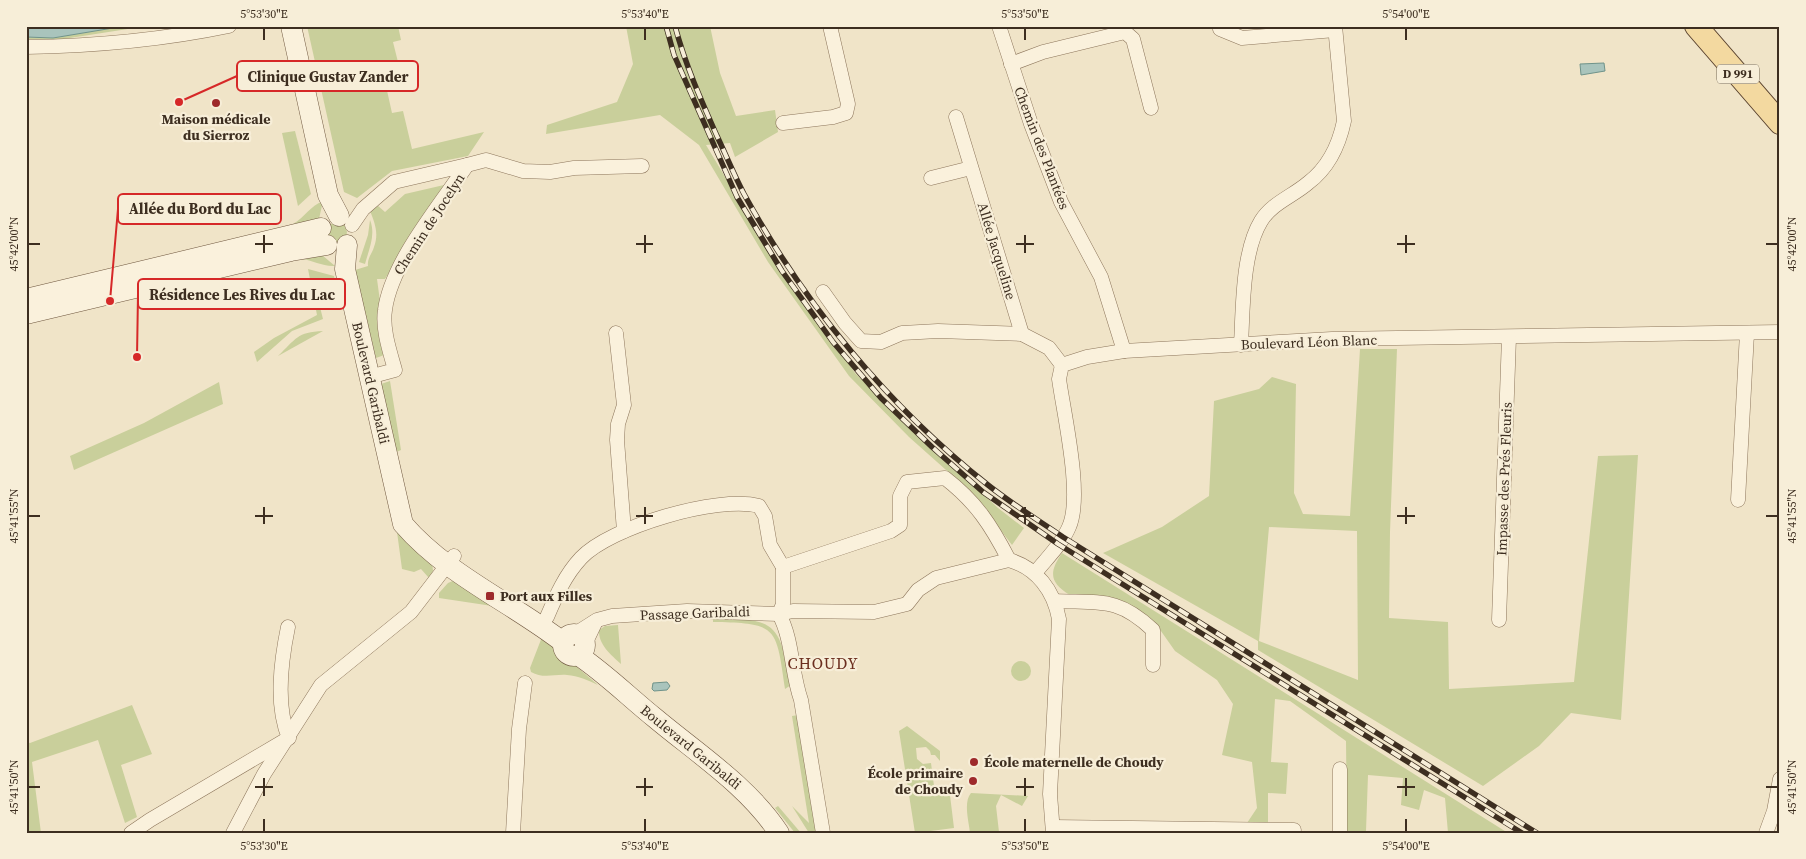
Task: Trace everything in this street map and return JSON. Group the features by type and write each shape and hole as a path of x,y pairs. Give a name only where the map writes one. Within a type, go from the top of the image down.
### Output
{"main road":[{"path":"291,26 328,195 339,228"},
{"name":"D 991","path":"1696,26 1780,123"},
{"path":"26,299 339,228"},
{"path":"26,314 290,251 339,228"},
{"name":"Boulevard Garibaldi","path":"339,228 345,269 403,524 418,541 576,643"},
{"name":"Boulevard Garibaldi","path":"513,601 546,617 576,643 597,668 632,699 750,795 779,833"}],"street":[{"path":"26,47 119,42 182,36 229,26"},
{"path":"783,123 833,117 846,112 848,104 830,26"},
{"name":"Chemin des Plantées","path":"999,26 1061,202 1101,277 1124,350"},
{"path":"1220,29 1242,38 1335,28 1344,121 1341,135 1334,151 1319,173 1268,212 1261,222 1252,247 1248,269 1241,345"},
{"path":"1011,64 1043,52 1125,32 1133,39 1151,108"},
{"name":"Allée Jacqueline","path":"956,117 1022,334"},
{"path":"467,165 486,160 524,171 550,172 574,168 642,166"},
{"name":"Chemin de Jocelyn","path":"339,228 394,182 467,165"},
{"name":"Chemin de Jocelyn","path":"369,377 394,370 384,312 389,288 402,262 467,165"},
{"path":"931,178 972,168"},
{"path":"823,292 845,323 861,341 881,342 902,333 938,331 1022,334 1049,348 1062,365 1059,379 1074,483 1073,510 1070,527 1035,574"},
{"path":"616,332 624,405 618,424 616,440 624,531"},
{"path":"1738,500 1747,332"},
{"name":"Boulevard Léon Blanc","path":"1062,365 1087,357 1124,350 1332,339 1780,332"},
{"name":"Impasse des Prés Fleuris","path":"1499,620 1509,337"},
{"path":"782,567 892,531 900,525 900,496 907,482 945,478 967,496 986,518 1009,560 1019,563 1035,574 1056,601 1059,619 1050,794 1053,830 1294,830"},
{"path":"546,617 564,581 582,557 624,531 683,512 750,504 759,506 765,516 770,545 782,567 783,604 779,614 786,629 795,683 801,700 823,833"},
{"name":"Passage Garibaldi","path":"576,643 595,623 612,616 687,611 779,614 793,611 874,612 908,604 918,590 936,578 1009,560"},
{"path":"233,833 264,774 289,738 321,685 411,612 451,561"},
{"path":"1056,601 1113,603 1135,613 1153,630 1152,665"},
{"path":"288,627 281,659 282,724 289,738"},
{"path":"513,833 519,729 525,683"},
{"path":"131,833 289,738"},
{"path":"1340,769 1340,833"},
{"path":"1766,833 1774,811 1780,779"}],"green space":[{"path":"125,26 147,26 57,40 26,39 26,37 53,38"},
{"path":"307,26 398,26 401,40 393,42 403,82 386,86 392,113 403,111 412,149 484,132 468,156 392,171 357,198 344,192"},
{"path":"626,26 710,26 720,73 736,116 775,110 778,132 735,157 730,143 706,145 760,235 855,373 998,508 1024,528 1012,545 973,494 909,437 849,376 768,262 699,145 660,115 546,134 547,125 617,102 633,64"},
{"path":"295,131 311,194 298,206 282,133"},
{"path":"444,185 385,279 377,279 387,354 376,358 355,270 368,266 375,242 376,229 370,211 377,205 385,212 405,194"},
{"path":"323,201 319,219 293,224 315,206"},
{"path":"370,220 372,237 365,264 359,262 368,235"},
{"path":"337,222 344,225 347,232 344,239 337,242 330,239 327,232 330,225"},
{"path":"322,255 335,266 301,259"},
{"path":"308,269 334,276 337,291 319,303 323,319 292,331 257,362 254,352 274,338 317,315"},
{"path":"323,331 278,356 302,335"},
{"path":"1360,349 1397,349 1390,532 1389,618 1448,622 1449,689 1574,682 1598,456 1638,455 1621,720 1571,713 1539,746 1483,786 1258,650 1258,641 1103,553 1162,527 1209,496 1214,401 1259,389 1272,377 1296,384 1294,493 1303,514 1350,516","holes":["1269,527 1357,531 1358,680 1259,641"]},
{"path":"390,381 401,450 394,453 381,384"},
{"path":"219,382 223,404 74,470 70,456 144,423"},
{"path":"395,517 432,561 433,571 429,578 421,569 414,572 402,569"},
{"path":"1062,553 1508,833 1448,833 1445,798 1424,790 1419,810 1401,805 1403,778 1368,775 1366,831 1347,832 1346,741 1290,701 1275,699 1271,762 1288,763 1286,794 1268,793 1268,823 1247,823 1257,808 1252,762 1222,755 1233,704 1217,680 1175,651 1156,624 1070,595 1058,586 1053,576 1053,571"},
{"path":"455,580 499,607 439,598 439,593 448,583"},
{"path":"713,618 751,620 763,623 772,629 783,649 791,685 785,689 779,653 770,633 762,627 750,624 713,622"},
{"path":"618,625 621,664 606,649 599,635 599,630 605,626"},
{"path":"542,637 598,685 575,676 544,676 531,672 530,668"},
{"path":"1021,661 1028,664 1031,671 1028,678 1021,681 1014,678 1011,671 1014,664"},
{"path":"132,705 152,754 121,765 137,817 125,823 98,740 32,762 41,833 26,833 26,742 30,743"},
{"path":"798,715 818,833 809,833 792,806 809,823 792,716"},
{"path":"907,726 940,751 940,761 935,755 931,755 926,747 916,748 917,759 923,764 931,763 934,786 949,787 954,828 915,833 899,731"},
{"path":"971,793 1028,796 1022,806 1001,795 996,806 999,832 970,833 967,802"},
{"path":"778,806 801,833 795,833 775,808"}],"water":[{"path":"26,26 125,26 53,38 26,37"},
{"path":"1604,63 1605,71 1581,75 1580,64"},
{"path":"667,682 670,686 667,690 654,691 652,689 653,683"}],"railway":[{"path":"666,26 674,55 737,197 782,271 833,342 881,398 932,447 983,492 1058,544 1522,833"},
{"path":"675,26 688,68 733,172 768,235 794,275 851,352 916,422 988,485 1063,537 1537,833"}],"place":[{"name":"Clinique Gustav Zander","path":"179,102"},
{"name":"Maison médicale du Sierroz","path":"216,103"},
{"name":"Allée du Bord du Lac","path":"110,301"},
{"name":"Résidence Les Rives du Lac","path":"137,357"},
{"name":"Port aux Filles","path":"490,596"},
{"name":"École maternelle de Choudy","path":"974,762"},
{"name":"École primaire de Choudy","path":"973,781"}],"district":[{"name":"CHOUDY","path":"823,663"}]}
